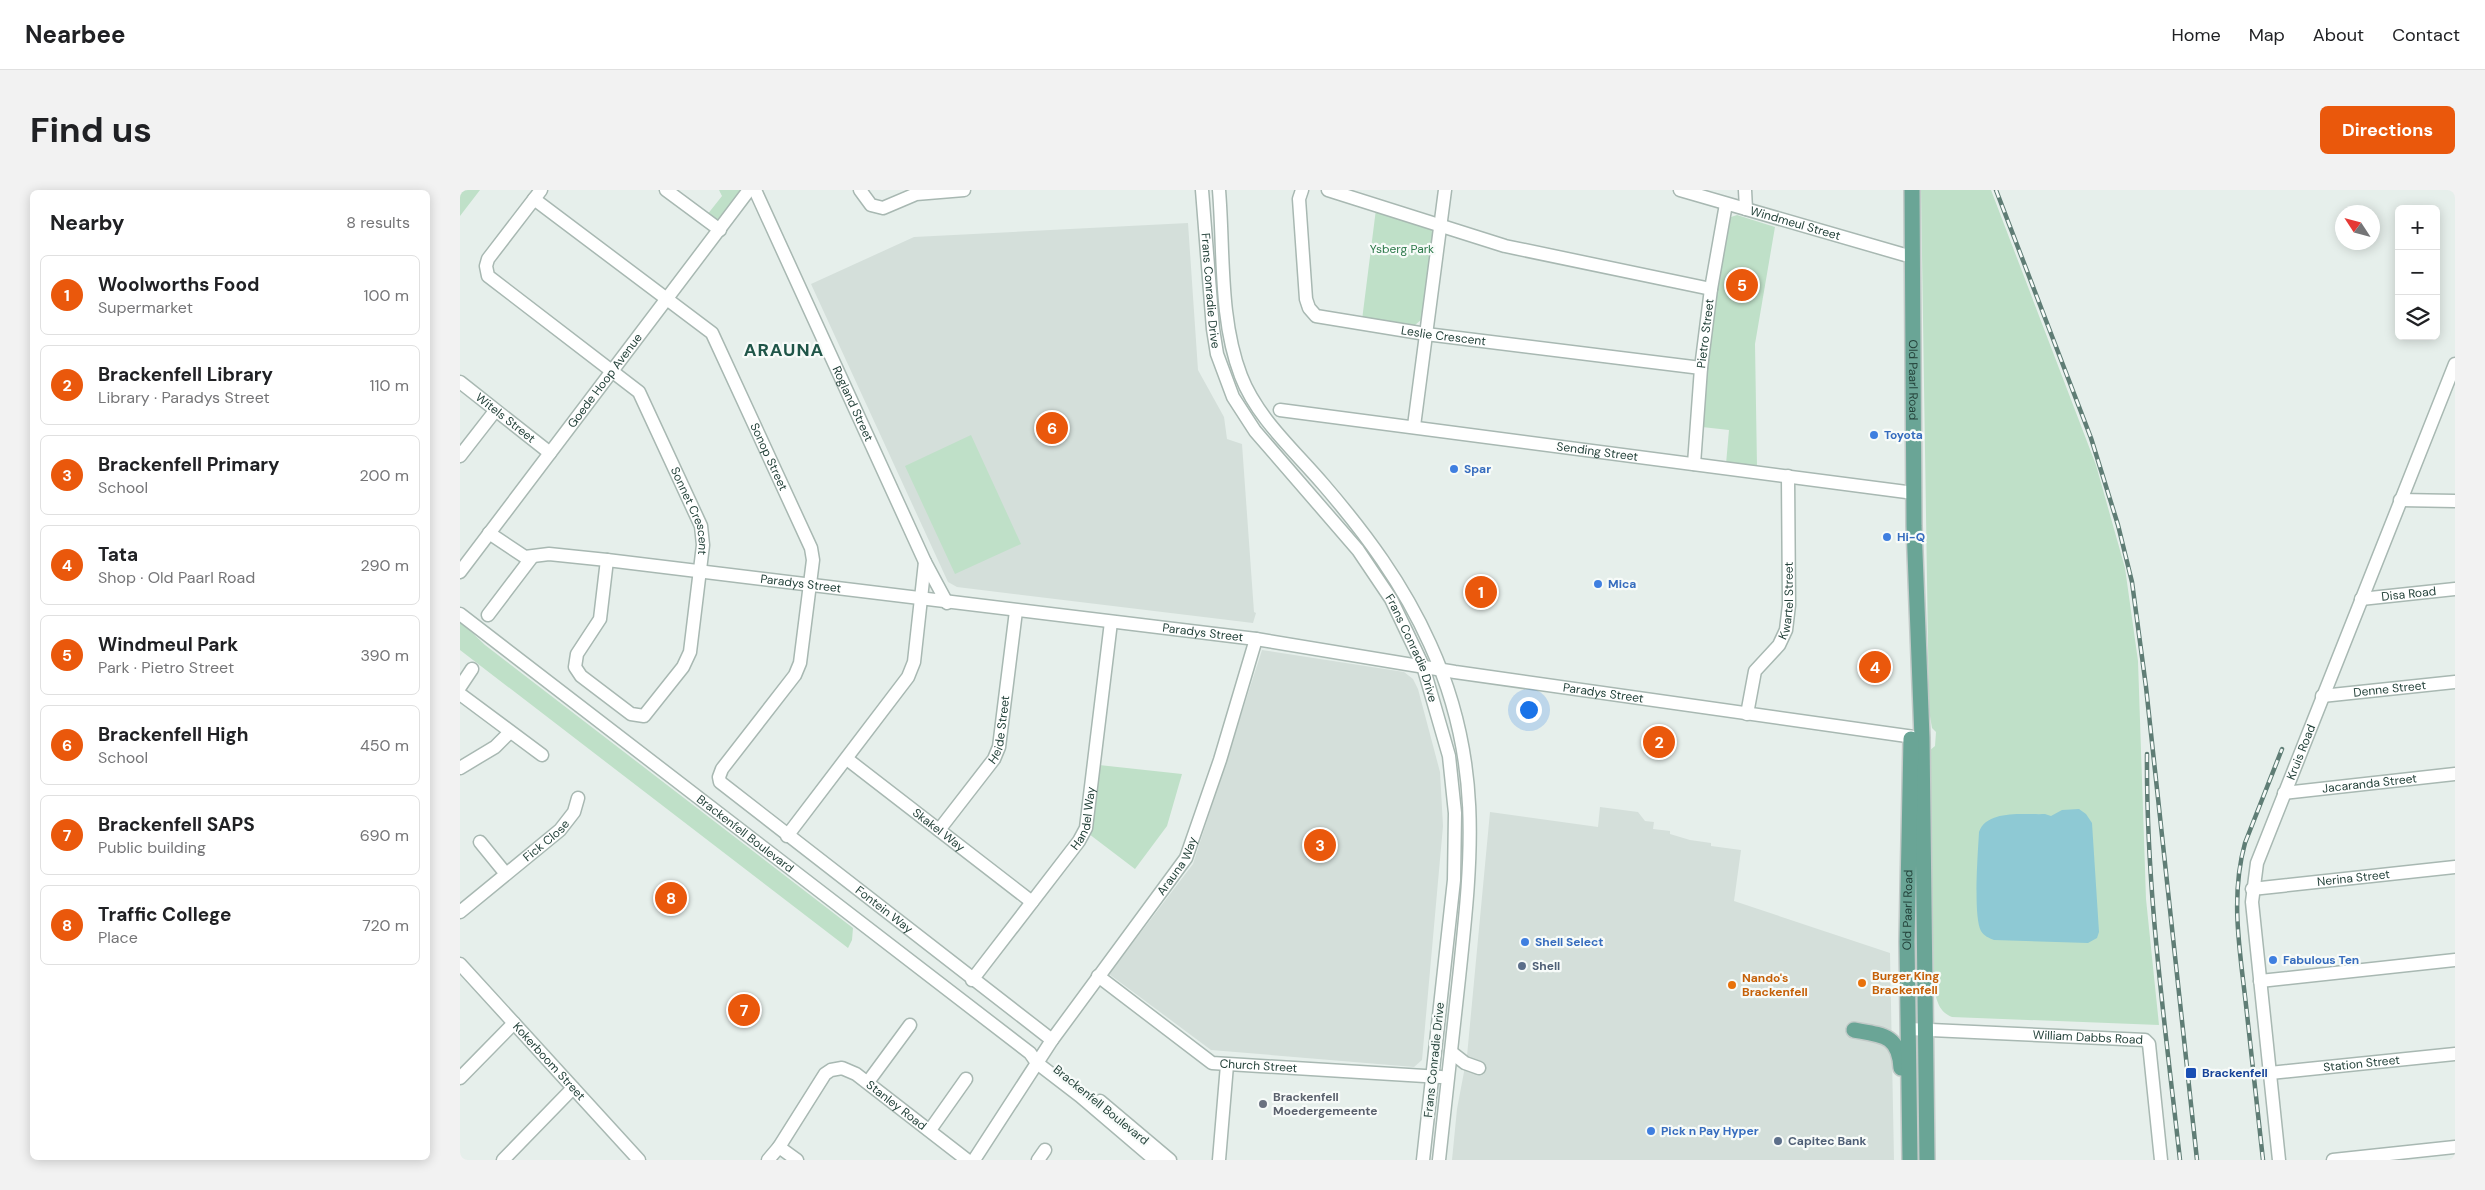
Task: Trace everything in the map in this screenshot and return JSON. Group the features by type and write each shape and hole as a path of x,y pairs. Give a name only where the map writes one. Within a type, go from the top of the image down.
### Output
{"main road":[{"name":"Old Paarl Road","path":"1910,1160 1910,1124 1916,1029 1918,660 1914,492 1912,190"},
{"name":"Old Paarl Road","path":"1916,1029 1927,1160"},
{"path":"1854,1030 1882,1036 1896,1045 1900,1052 1904,1100 1910,1124"}],"street":[{"path":"666,190 720,230"},
{"name":"Goede Hoop Avenue","path":"460,572 749,190"},
{"name":"Rogland Street","path":"755,190 925,562 947,603"},
{"path":"860,190 867,202 877,208 883,208 916,194 964,190"},
{"name":"Frans Conradie Drive","path":"1202,190 1213,329 1217,354 1233,397 1255,430 1325,510 1374,572 1401,619 1423,666 1449,756 1456,833 1454,880 1423,1160"},
{"name":"Frans Conradie Drive","path":"1219,190 1230,340 1242,378 1256,404 1273,428 1350,516 1390,569 1422,627 1440,669 1462,739 1472,833 1468,899 1439,1160"},
{"name":"Leslie Crescent","path":"1302,190 1299,199 1306,299 1312,314 1322,318 1426,334 1700,368"},
{"path":"1328,190 1531,252 1711,289"},
{"path":"1414,426 1445,190"},
{"name":"Windmeul Street","path":"1680,190 1912,257"},
{"path":"1745,190 1746,209"},
{"name":"Sonop Street","path":"538,194 668,299 707,328 718,342 811,548 813,560 798,668 722,769 719,777"},
{"name":"Sonnet Crescent","path":"538,194 488,259 486,266 488,276 633,386 643,398 703,535 688,660 644,716 635,716 582,676 574,663 577,654 600,619 607,560"},
{"name":"Pietro Street","path":"1694,464 1700,368 1711,289 1726,204"},
{"name":"Kruis Road","path":"2279,1160 2252,889 2257,863 2455,364"},
{"name":"Witels Street","path":"460,382 550,452"},
{"name":"Sending Street","path":"1280,410 1914,492"},
{"path":"460,456 495,411"},
{"name":"Kwartel Street","path":"1747,714 1755,671 1779,645 1786,630 1789,605 1788,476"},
{"path":"2400,500 2455,501"},
{"name":"Paradys Street","path":"489,533 510,549 525,557 549,554 607,560 1256,640 1440,669 1917,738"},
{"path":"488,615 532,557"},
{"path":"786,836 847,759 902,686 912,669 925,562"},
{"name":"Disa Road","path":"2361,599 2455,589"},
{"name":"Heide Street","path":"939,830 994,759 1000,747 1016,611"},
{"name":"Brackenfell Boulevard","path":"460,614 1036,1058 1154,1160"},
{"name":"Handel Way","path":"972,980 1079,841 1089,819 1111,622"},
{"name":"Arauna Way","path":"1036,1058 1052,1040 1182,866 1189,853 1220,760 1256,640"},
{"path":"460,687 472,669"},
{"name":"Denne Street","path":"2322,696 2455,682"},
{"path":"460,694 542,755"},
{"path":"460,768 495,747 510,732"},
{"name":"Skakel Way","path":"847,759 1032,902"},
{"name":"Jacaranda Street","path":"2284,793 2455,774"},
{"name":"Fontein Way","path":"719,777 724,788 1052,1040"},
{"name":"Fick Close","path":"460,912 560,830 569,820 578,798"},
{"path":"480,842 506,874"},
{"name":"Nerina Street","path":"2252,889 2455,867"},
{"path":"2260,981 2455,960"},
{"name":"Kokerboom Street","path":"461,968 514,1023 635,1159"},
{"name":"Church Street","path":"1098,976 1212,1062 1227,1065 1448,1077"},
{"path":"460,1078 514,1023"},
{"path":"868,1082 910,1025"},
{"name":"William Dabbs Road","path":"1916,1029 2145,1040 2148,1044 2161,1160"},
{"path":"1451,1052 1465,1063 1479,1068"},
{"name":"Station Street","path":"2270,1073 2455,1054"},
{"path":"974,1160 1036,1058"},
{"name":"Brackenfell Boulevard","path":"1036,1058 1095,1098 1170,1160"},
{"path":"1219,1160 1227,1065"},
{"name":"Stanley Road","path":"779,1147 822,1078 831,1070 842,1068 850,1070 868,1082 967,1160"},
{"path":"930,1130 966,1079"},
{"path":"504,1160 573,1088"},
{"path":"768,1160 779,1147 796,1160"},
{"path":"2333,1160 2455,1147"}],"shaded area":[{"path":"1188,223 1198,370 1224,417 1227,439 1242,444 1254,612 1256,613 1253,623 957,587 948,582 811,284 914,237"},
{"path":"1262,650 1404,672 1413,679 1418,689 1440,772 1443,826 1422,1060 1414,1067 1211,1050 1109,974 1193,864"},
{"path":"1600,807 1638,812 1645,821 1654,822 1653,829 1670,831 1670,834 1690,840 1711,843 1711,846 1741,850 1734,901 1890,953 1894,1160 1452,1160 1457,1109 1467,1056 1490,812 1598,827"}],"green space":[{"path":"460,190 480,190 460,216"},
{"path":"719,190 743,190 722,217 716,220 707,215 722,196"},
{"path":"1921,190 1991,190 2096,465 2125,568 2138,661 2146,899 2159,1025 1952,1017 1941,1009 1936,998 1934,989 1929,751 1935,746 1936,732 1932,728 1929,710"},
{"name":"Ysberg Park","path":"1376,209 1431,228 1433,231 1422,319 1415,325 1362,320"},
{"path":"1737,215 1775,227 1755,344 1757,467 1726,464 1729,430 1702,427 1707,359 1728,222 1731,217"},
{"path":"971,435 1021,544 955,574 905,466"},
{"path":"460,621 485,645 853,928 852,940 848,948 460,650"},
{"path":"1099,765 1182,774 1167,826 1135,869 1089,834"}],"water":[{"path":"2079,809 2086,814 2092,823 2099,932 2097,938 2088,943 1994,940 1985,936 1981,931 1977,912 1979,832 1983,825 1998,816 2045,814 2051,816 2062,810"}],"railway":[{"path":"1996,190 2091,438 2118,525 2132,582 2146,687 2197,1160"},
{"path":"2263,1160 2239,944 2237,904 2240,863 2245,843 2282,749"},
{"path":"2147,754 2153,907 2180,1160"}],"place":[{"name":"Windmeul Park","path":"1742,285"},
{"name":"Brackenfell High","path":"1052,428"},
{"name":"Toyota","path":"1874,435"},
{"name":"Spar","path":"1454,469"},
{"name":"Hi-Q","path":"1887,537"},
{"name":"Mica","path":"1598,584"},
{"name":"Woolworths Food","path":"1481,592"},
{"name":"Tata","path":"1875,667"},
{"name":"Brackenfell Library","path":"1659,742"},
{"name":"Brackenfell Primary","path":"1320,845"},
{"name":"Traffic College","path":"671,898"},
{"name":"Shell Select","path":"1525,942"},
{"name":"Fabulous Ten","path":"2273,960"},
{"name":"Shell","path":"1522,966"},
{"name":"Burger King Brackenfell","path":"1862,983"},
{"name":"Nando's Brackenfell","path":"1732,985"},
{"name":"Brackenfell SAPS","path":"744,1010"},
{"name":"Brackenfell","path":"2191,1073"},
{"name":"Brackenfell Moedergemeente","path":"1263,1104"},
{"name":"Pick n Pay Hyper","path":"1651,1131"},
{"name":"Capitec Bank","path":"1778,1141"}],"district":[{"name":"ARAUNA","path":"784,350"}]}
